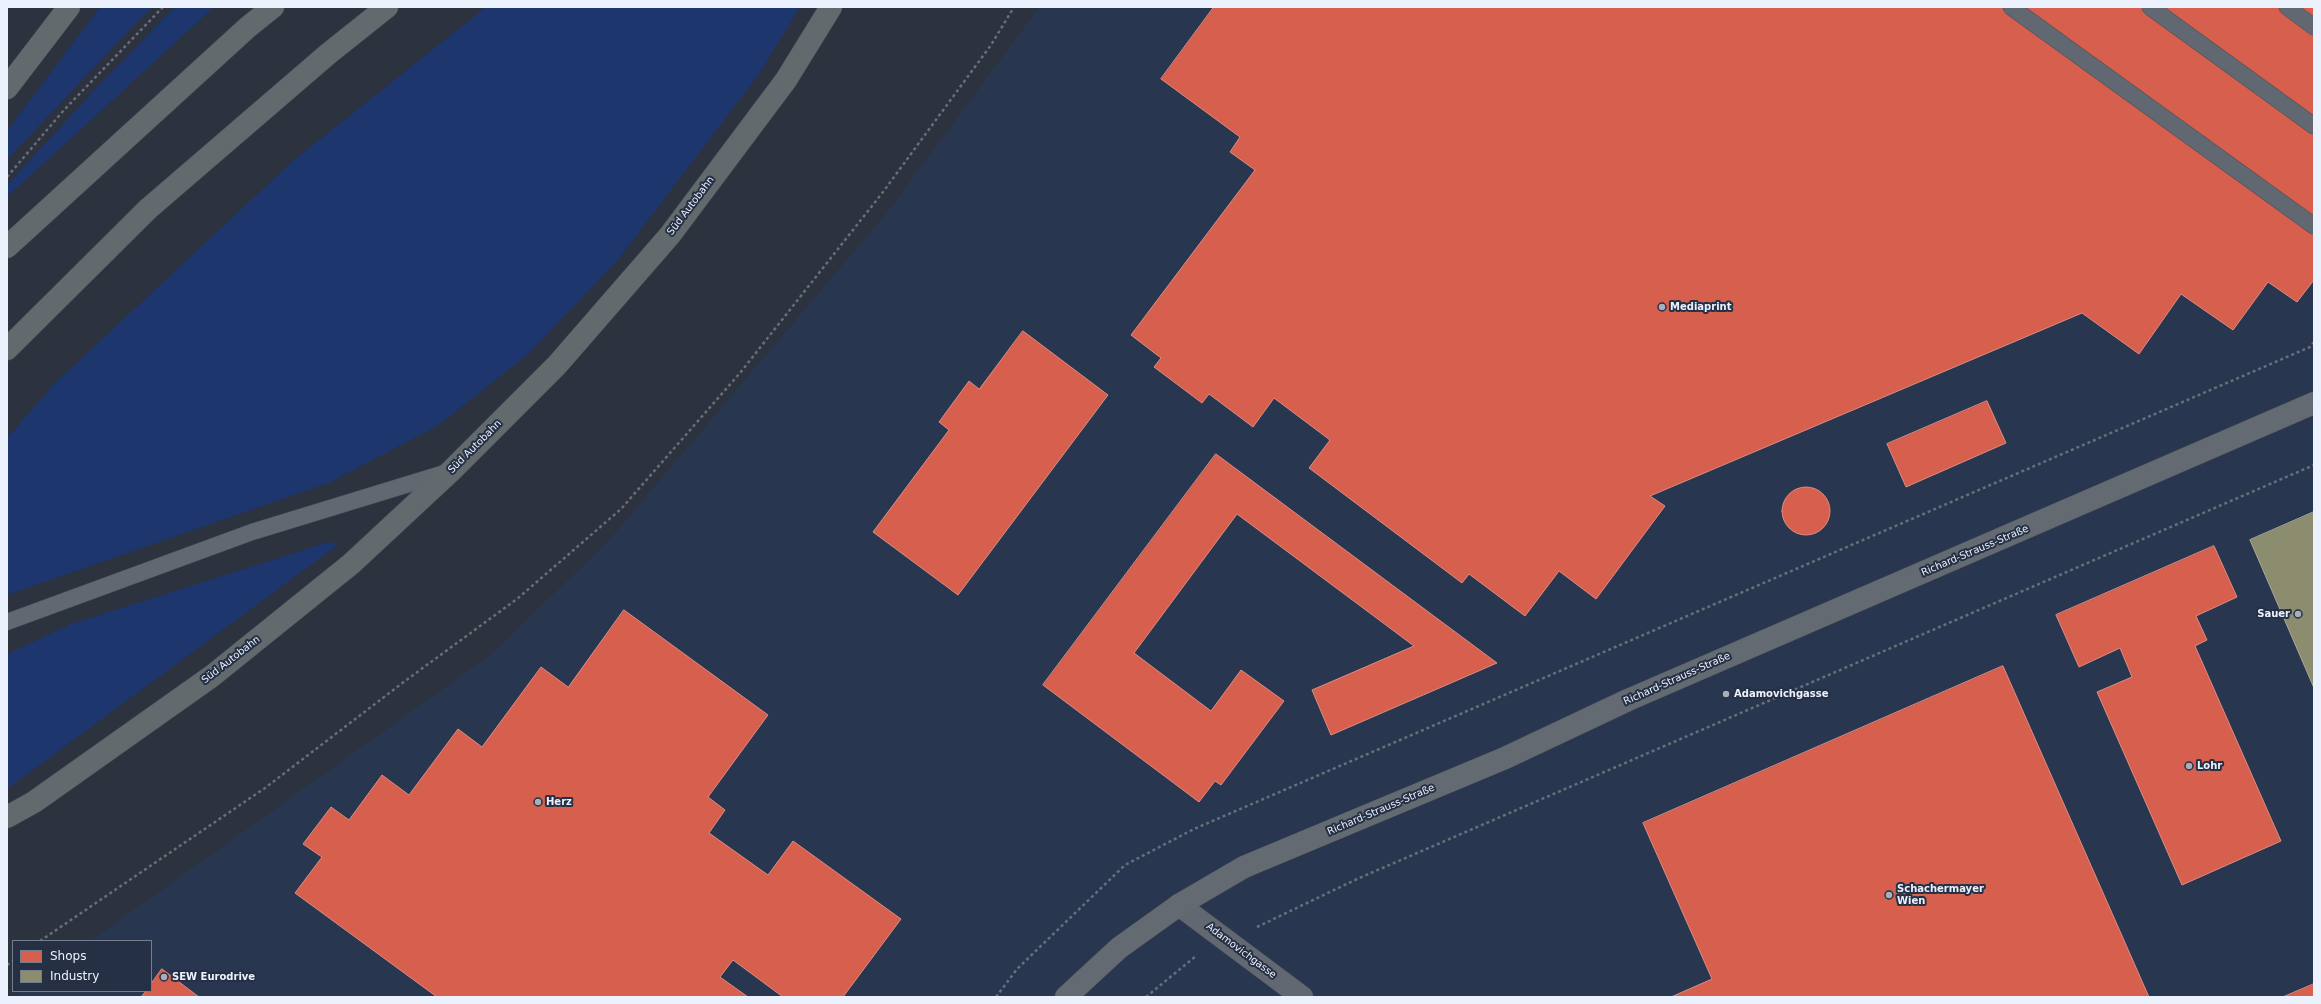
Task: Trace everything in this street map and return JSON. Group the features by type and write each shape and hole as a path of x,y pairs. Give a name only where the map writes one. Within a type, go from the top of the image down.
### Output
{"highway":[{"path":"7,88 69,7"},
{"path":"7,247 248,27 273,7"},
{"path":"7,349 148,209 328,54 387,7"},
{"name":"Süd Autobahn","path":"34,802 212,676 351,564 451,471 557,365 670,235 786,80 832,7"},
{"path":"7,817 34,802"},
{"path":"7,830 34,802"}],"main road":[{"name":"Richard-Strauss-Straße","path":"1066,997 1119,948 1179,905 1244,867 1505,758 1628,700 2314,403"}],"street":[{"name":"Adamovichgasse","path":"1179,905 1302,997"}],"lane":[{"path":"2011,7 2314,226"},
{"path":"2150,7 2314,126"},
{"path":"2287,7 2314,27"},
{"path":"7,622 252,532 451,471"}],"path":[{"path":"7,177 64,110 163,7"},
{"path":"41,940 265,788 405,681 517,599 621,509 740,373 883,192 991,46 1014,7"},
{"path":"996,997 1017,969 1125,865 1194,829 1784,576 2310,347 2314,342"},
{"path":"1146,997 1202,951 1227,941 1357,879 2314,465"}],"shaded area":[{"path":"100,7 152,7 7,160 7,131"},
{"path":"175,7 214,7 7,197 7,185 100,84"},
{"path":"486,7 800,7 759,74 617,261 527,355 439,425 331,482 7,595 7,438 55,383 294,160"},
{"path":"1039,7 2314,7 2314,997 14,997 21,992 152,992 152,940 91,940 490,655 608,541 888,211"},
{"path":"329,542 339,544 7,789 7,654 71,624"}],"building: Shops":[{"name":"Mediaprint","path":"1214,7 2314,7 2314,280 2297,302 2268,282 2233,330 2181,294 2139,354 2082,313 1650,496 1665,506 1596,599 1559,571 1525,616 1469,574 1462,583 1309,468 1330,440 1274,398 1253,427 1209,394 1202,403 1154,367 1161,358 1131,335 1255,170 1230,152 1240,137 1161,79"},
{"path":"1023,331 1108,395 958,595 873,532 949,430 939,422 969,381 979,389"},
{"path":"1987,401 2006,443 1906,487 1887,444"},
{"path":"1216,454 1497,663 1331,735 1312,690 1414,646 1237,514 1134,653 1211,711 1241,670 1284,701 1221,785 1215,781 1199,802 1043,685"},
{"path":"1806,487 1815,489 1823,494 1828,502 1830,511 1828,520 1823,528 1815,533 1806,535 1797,533 1789,528 1784,520 1782,511 1784,502 1789,494 1797,489"},
{"name":"Lohr","path":"2214,546 2237,597 2196,616 2207,640 2195,646 2281,841 2182,885 2097,692 2132,677 2120,648 2079,667 2056,615"},
{"name":"Herz","path":"624,610 768,715 708,797 725,810 709,833 768,875 793,841 901,919 843,997 783,997 733,960 720,977 748,997 437,997 295,893 322,857 303,844 331,807 349,820 382,775 409,795 458,729 482,747 541,667 568,687"},
{"name":"Schachermayer Wien","path":"2003,666 2149,997 1671,997 1712,979 1643,823"},
{"name":"SEW Eurodrive","path":"162,969 199,997 141,997 145,992 152,992 152,983"},
{"path":"2314,984 2314,997 2283,997"}],"building: Industry":[{"name":"Sauer","path":"2314,512 2314,688 2250,540"}],"place":[{"name":"Mediaprint","path":"1662,307"},
{"name":"Sauer","path":"2298,614"},
{"name":"Adamovichgasse","path":"1726,694"},
{"name":"Lohr","path":"2189,766"},
{"name":"Herz","path":"538,802"},
{"name":"Schachermayer Wien","path":"1889,895"},
{"name":"SEW Eurodrive","path":"164,977"}]}
